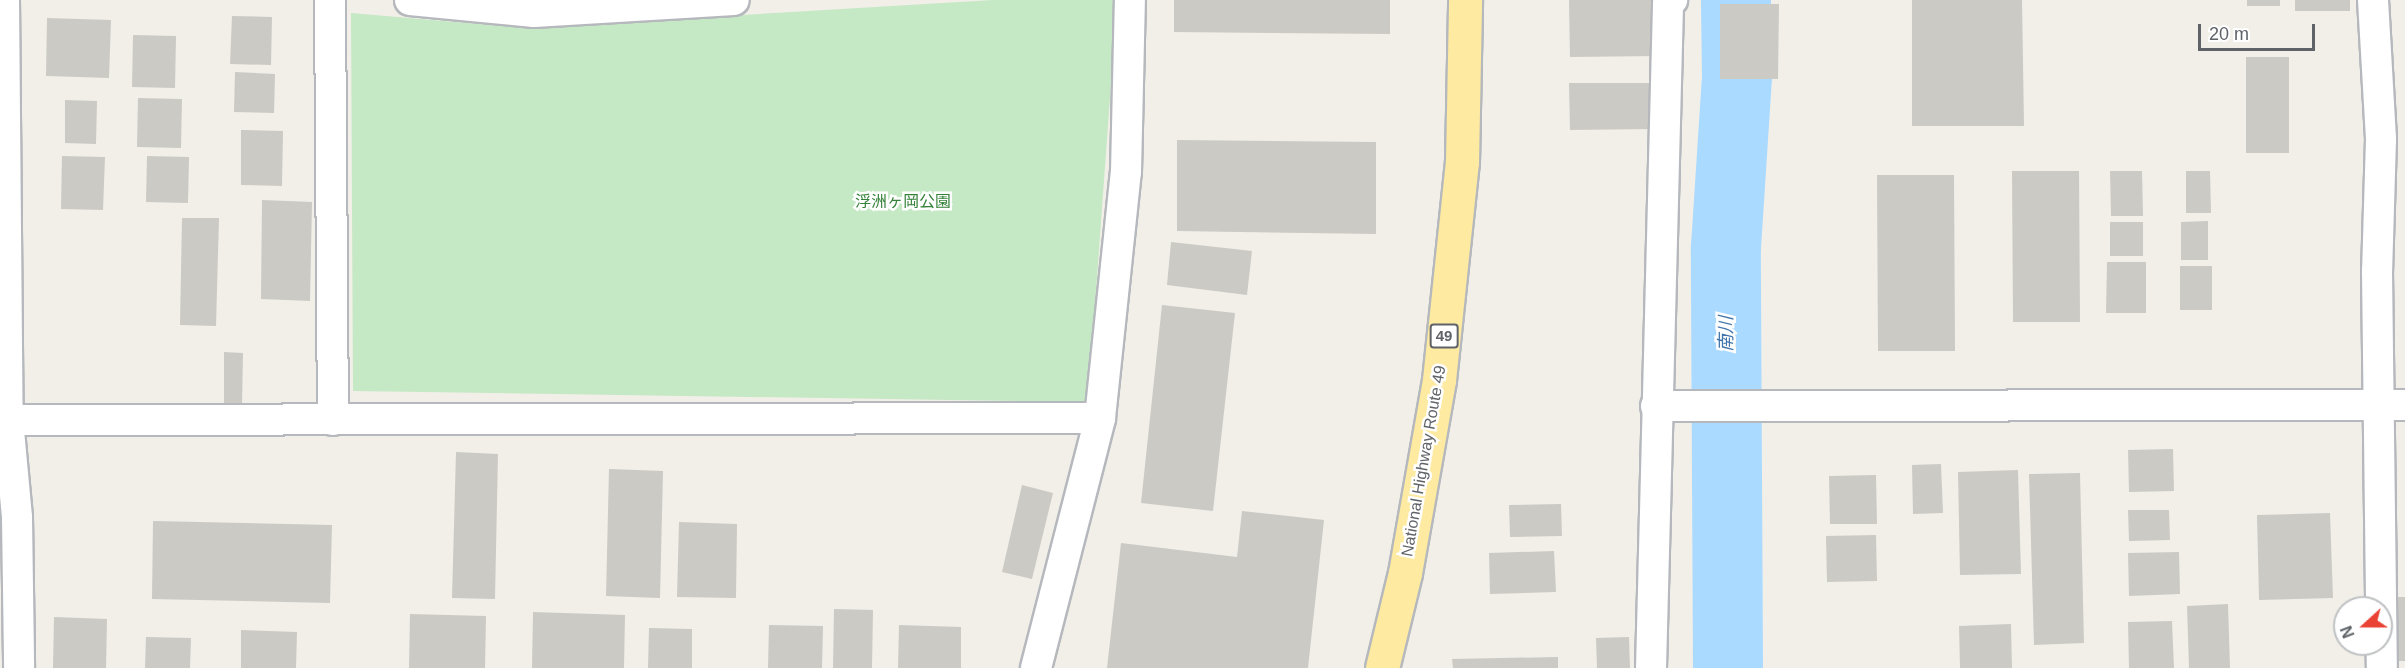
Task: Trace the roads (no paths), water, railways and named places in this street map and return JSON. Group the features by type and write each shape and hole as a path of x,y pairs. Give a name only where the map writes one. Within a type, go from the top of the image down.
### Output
{"highway":[{"name":"National Highway Route 49","path":"1382,668 1405,573 1439,380 1462,162 1466,0"}],"street":[{"path":"4,0 4,420 17,517 19,668"},
{"path":"330,0 333,420"},
{"path":"410,0 534,12 734,0"},
{"path":"1036,668 1100,418 1126,172 1130,0"},
{"path":"1651,668 1669,406 1668,4 1672,0"},
{"path":"2373,0 2381,139 2377,271 2393,405 2382,668"},
{"path":"1669,406 1773,404 2393,405"},
{"path":"4,420 1100,418"}],"waterway":[{"name":"南川","path":"1728,668 1726,247 1737,76 1736,0"}],"park label":[{"name":"浮洲ヶ岡公園","path":"903,202"}]}
